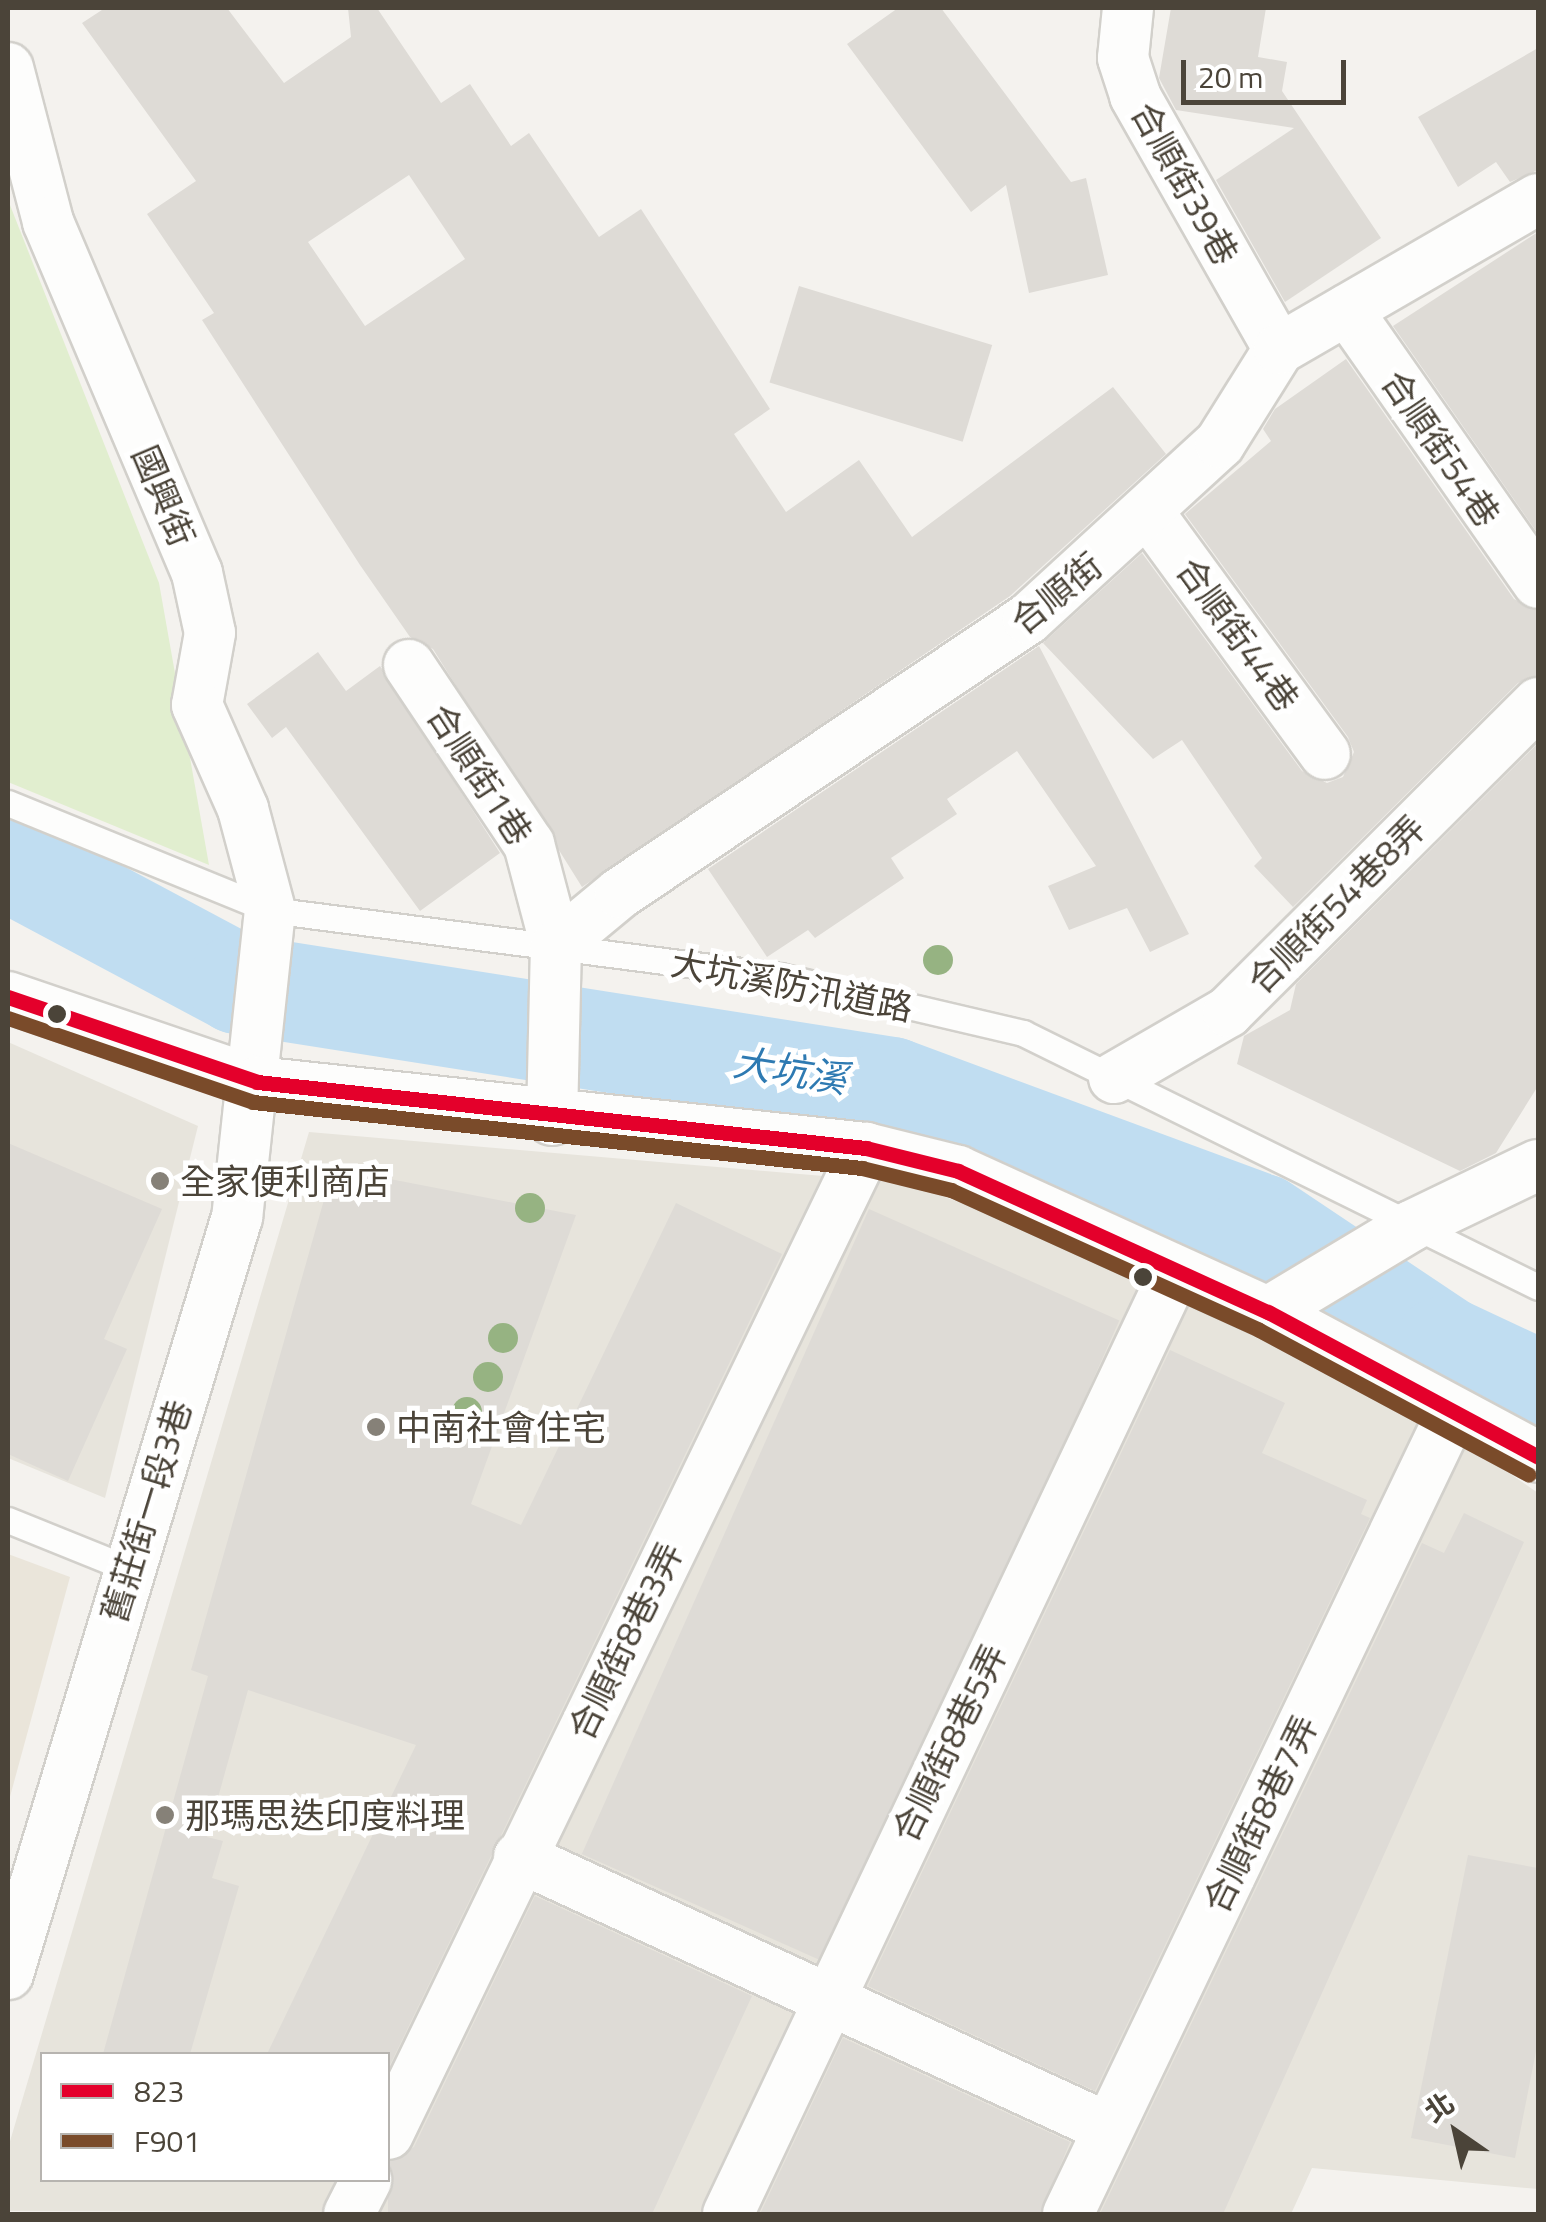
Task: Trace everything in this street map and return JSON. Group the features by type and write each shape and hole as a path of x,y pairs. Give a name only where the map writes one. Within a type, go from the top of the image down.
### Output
{"street":[{"name":"合順街39巷","path":"1128,8 1124,58 1135,96 1279,349"},
{"name":"國興街","path":"8,68 48,222 197,573 210,633 197,705 243,809 269,920 259,1063"},
{"name":"合順街","path":"555,956 620,893 1028,620 1150,515 1220,443 1279,349 1538,199"},
{"name":"合順街54巷","path":"1347,310 1538,584"},
{"name":"合順街44巷","path":"1150,515 1325,754"},
{"name":"合順街1巷","path":"409,665 529,844 555,956 552,1106"},
{"name":"合順街54巷8弄","path":"1114,1078 1228,1012 1538,703"},
{"path":"8,997 259,1063 866,1148 958,1171 1174,1274 1268,1312 1538,1457"},
{"name":"舊莊街一段3巷","path":"8,1974 236,1216 259,1063"},
{"name":"合順街8巷3弄","path":"390,2130 866,1148"},
{"path":"1268,1312 1411,1226 1538,1166"},
{"name":"合順街8巷5弄","path":"728,2214 824,2001 1174,1274"},
{"name":"合順街8巷7弄","path":"1068,2214 1452,1413"},
{"path":"519,1858 1108,2128"},
{"path":"349,2214 365,2182"}],"lane":[{"name":"大坑溪防汛道路","path":"8,803 269,920 555,956 780,976 1004,1028 1114,1078 1538,1287"},
{"path":"8,1520 128,1568"}],"shaded area":[{"path":"8,1042 198,1126 105,1498 8,1458"},
{"path":"309,1132 905,1183 1077,1244 1433,1420 1538,1493 1538,2189 1312,2168 1291,2214 8,2211 8,2148"},
{"path":"8,1554 70,1577 8,1804"}],"green space":[{"path":"8,200 159,583 209,865 8,782"}],"building":[{"path":"105,8 227,8 284,83 351,37 348,8 377,8 441,103 470,84 511,146 529,133 599,237 641,209 770,409 734,434 786,512 859,460 912,537 1113,387 1166,454 1010,596 582,887 433,649 410,637 202,320 214,313 147,214 196,181 82,23","holes":["409,175 465,259 365,326 308,242"]},
{"path":"898,8 941,8 1071,182 1086,178 1108,275 1029,293 1006,185 971,212 847,44"},
{"path":"1171,8 1266,8 1258,57 1287,62 1282,91 1381,238 1285,302 1216,180 1294,128 1176,110 1159,78"},
{"path":"1538,48 1538,170 1510,182 1496,162 1458,187 1418,117"},
{"path":"1538,232 1538,534 1393,326"},
{"path":"799,286 992,345 963,442 769,383"},
{"path":"1346,359 1514,599 1538,611 1538,675 1518,683 1293,907 1254,866 1262,858 1182,740 1153,759 1043,643 1142,553 1302,771 1327,783 1343,777 1354,752 1348,737 1185,514 1271,441 1263,429 1275,409"},
{"path":"1039,646 1189,934 1150,952 1127,908 1069,930 1048,886 1096,866 1017,751 947,799 957,814 891,858 904,878 815,938 808,930 767,957 708,869"},
{"path":"318,652 346,691 380,666 500,853 420,911 286,727 272,738 247,704"},
{"path":"1538,743 1538,1086 1496,1153 1460,1171 1237,1064 1244,1036 1290,1010 1296,984"},
{"path":"8,1143 162,1209 104,1339 127,1349 68,1481 8,1454"},
{"path":"333,1168 576,1215 471,1504 521,1525 676,1203 782,1254 390,2065 390,2052 268,2052 416,1745 248,1690 207,1837 223,1841 212,1878 239,1886 191,2052 104,2052 208,1676 191,1670"},
{"path":"869,1209 1119,1320 832,1965 582,1854"},
{"path":"1170,1350 1285,1403 1262,1453 1367,1500 1361,1514 1370,1518 1095,2091 868,1986"},
{"path":"1464,1513 1524,1542 1223,2214 1100,2214 1422,1543 1444,1553"},
{"path":"1468,1855 1538,1868 1538,2041 1515,2158 1411,2138"},
{"path":"535,1896 752,1996 652,2214 388,2214 390,2161 414,2147"},
{"path":"843,2038 1070,2142 1040,2214 760,2214"}],"waterway":[{"name":"大坑溪","path":"8,861 238,984 891,1087 1262,1224 1444,1346 1538,1390"}],"transit line":[{"name":"823","path":"8,997 257,1082 866,1148 958,1171 1268,1312 1538,1457"},
{"name":"F901","path":"8,1018 253,1102 862,1168 951,1190 1259,1330 1529,1475"}],"place":[{"name":"全家便利商店","path":"160,1181"},
{"name":"中南社會住宅","path":"376,1427"},
{"name":"那瑪思迭印度料理","path":"165,1815"}]}
